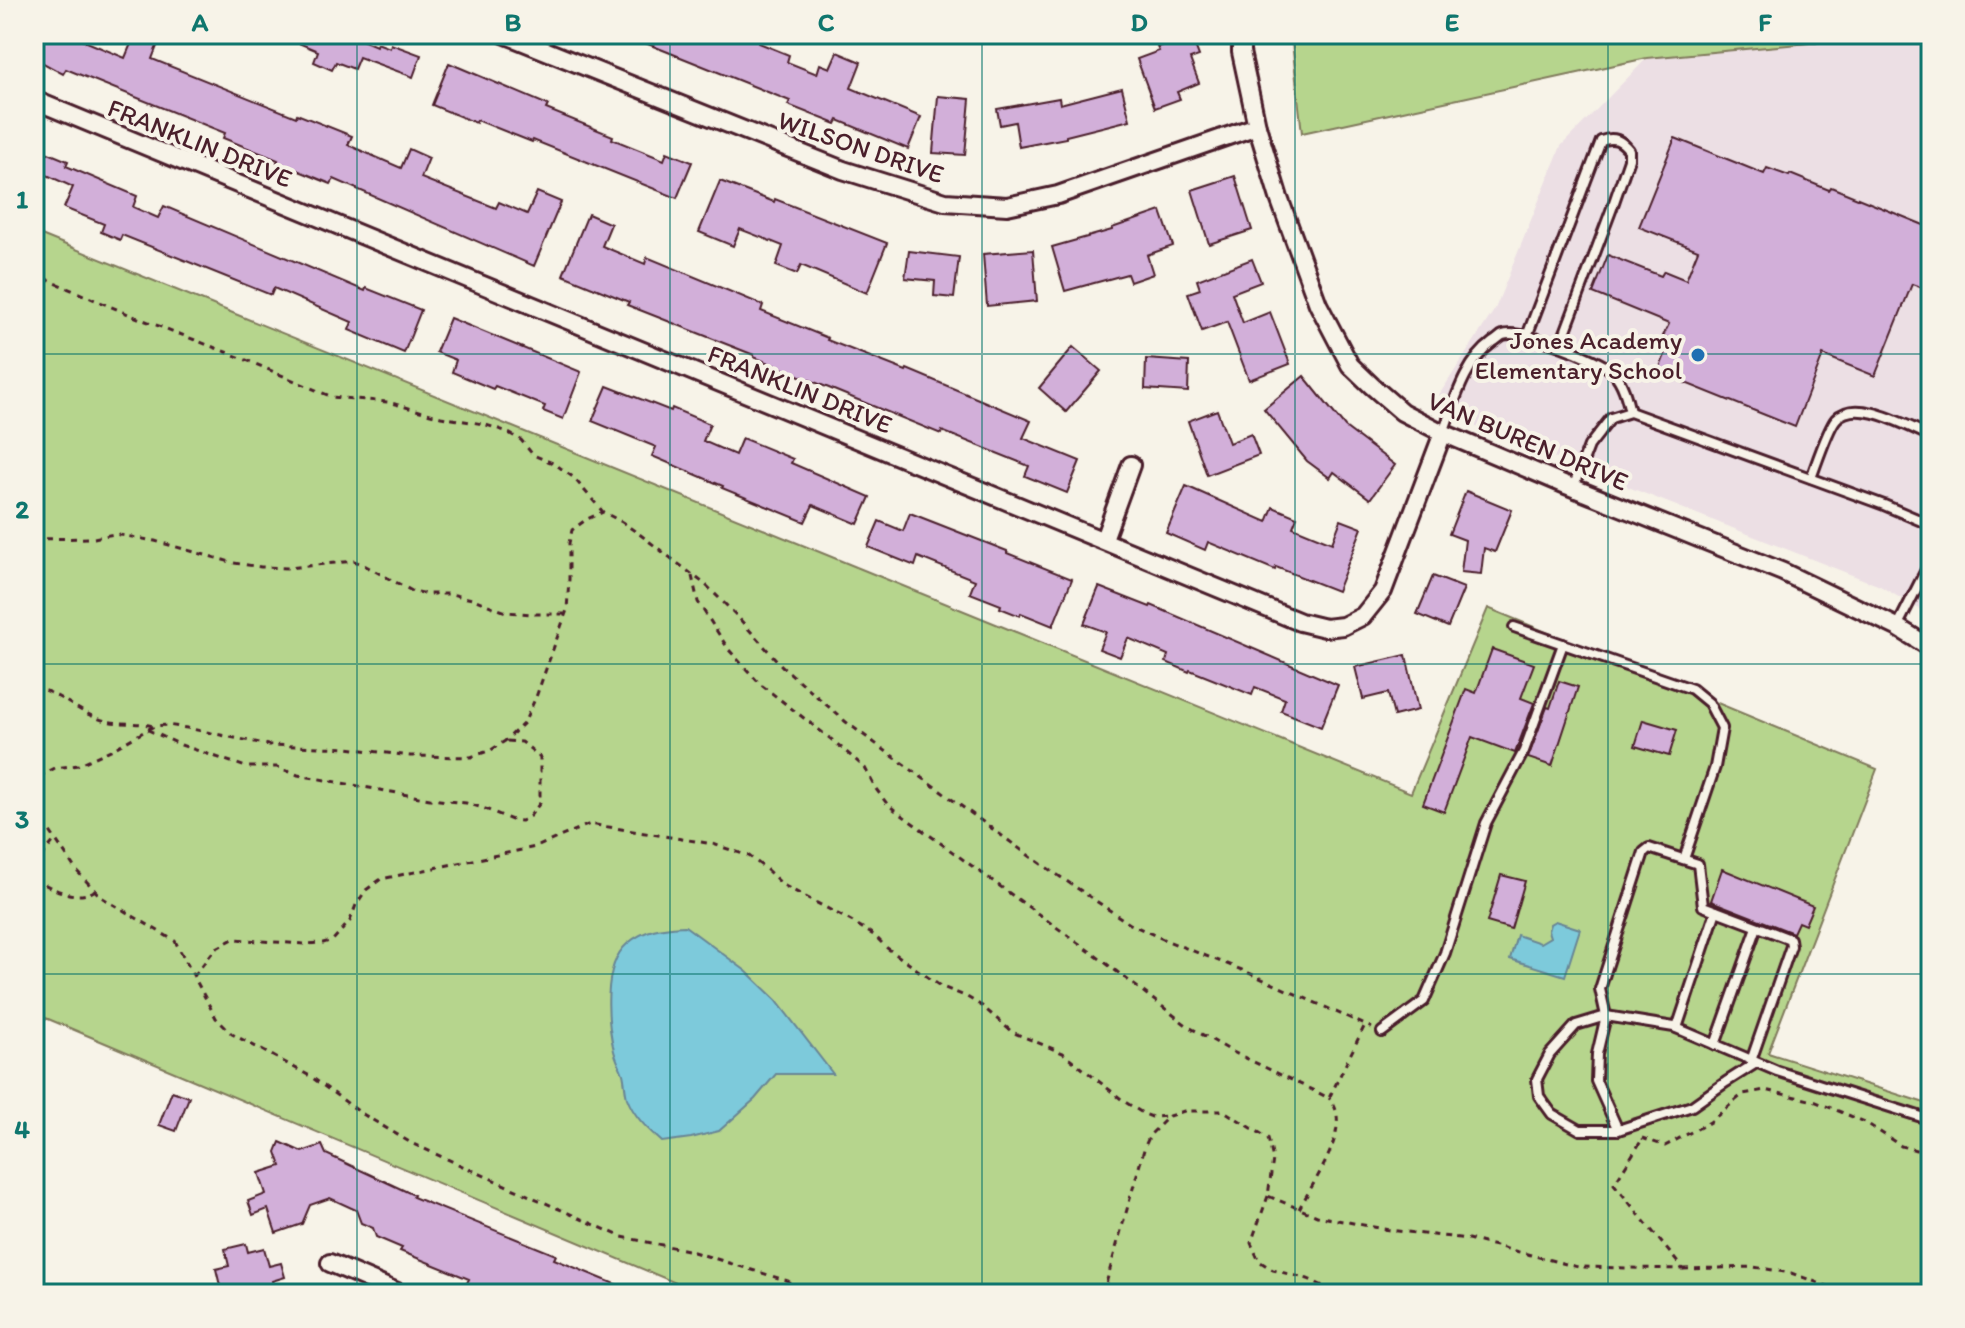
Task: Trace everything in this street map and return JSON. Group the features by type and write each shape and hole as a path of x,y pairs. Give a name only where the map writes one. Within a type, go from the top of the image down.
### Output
{"street":[{"name":"WILSON DRIVE","path":"504,34 843,170 945,202 1007,206 1058,195 1257,126"},
{"name":"VAN BUREN DRIVE","path":"1241,34 1241,52 1257,126 1279,198 1318,304 1350,365 1402,412 1443,433 1573,488 1783,572 1897,627 1931,648"},
{"name":"FRANKLIN DRIVE","path":"34,100 1300,622 1325,628 1343,626 1363,616 1383,591 1443,433"},
{"path":"1104,539 1131,465"},
{"path":"330,1263 402,1294"}],"lane":[{"path":"1527,336 1601,141 1618,139 1629,150 1629,159 1560,346"},
{"path":"1443,433 1469,367 1486,347 1504,334 1545,340 1613,372 1625,391 1630,412"},
{"path":"1811,478 1834,420 1846,411 1866,410 1931,436"},
{"path":"1573,488 1589,446 1611,418 1630,412 1931,525"},
{"path":"1897,627 1931,560"},
{"path":"1514,627 1692,689 1709,703 1722,728 1715,767 1684,859"},
{"path":"1382,1032 1424,1001 1445,953 1486,823 1524,751 1563,644"},
{"path":"1618,1130 1596,1081 1597,1054 1606,1016 1600,989 1644,852 1649,848 1698,864 1703,906 1790,939 1791,946 1754,1062 1692,1106 1618,1130 1580,1130 1552,1114 1539,1096 1537,1079 1550,1054 1576,1025 1606,1016 1677,1028 1754,1062 1931,1120"},
{"path":"1677,1028 1716,911"},
{"path":"1715,1045 1757,927"}],"path":[{"path":"34,274 332,397 388,402 505,431 521,440 533,455 555,464 573,477 603,512 622,522 692,574 735,614 782,666 846,722 1031,857 1130,924 1382,1032"},
{"path":"34,687 44,689 107,722 167,725 269,745 348,748 410,756 471,757 491,750 524,723 565,614 572,530 603,512"},
{"path":"34,539 94,538 114,534 261,567 288,568 354,561 412,591 451,594 506,612 565,614"},
{"path":"692,574 698,602 729,650 760,684 865,768 888,805 1189,1027 1333,1102 1337,1116 1333,1146 1299,1209"},
{"path":"34,787 38,777 55,768 78,765 154,726"},
{"path":"148,730 246,767 277,767 298,775 466,803 521,821 530,816 540,803 540,757 522,742 505,741"},
{"path":"34,800 39,815 76,870 101,897 175,941 216,1018 232,1034 310,1076 361,1113 411,1143 622,1237 687,1250 788,1281 810,1294"},
{"path":"194,976 215,949 233,939 304,944 333,940 350,921 366,890 381,879 536,847 590,824 713,844 749,856 783,885 875,936 940,986 982,1006 1012,1032 1063,1053 1144,1114 1152,1117 1184,1111 1224,1111 1268,1138 1273,1159 1268,1196 1251,1243 1259,1261 1273,1270 1321,1285 1333,1294"},
{"path":"34,866 56,840"},
{"path":"34,879 73,895 81,896 95,890"},
{"path":"1329,1098 1365,1025"},
{"path":"1618,1130 1665,1146 1710,1122 1743,1094 1765,1090 1814,1101 1865,1122 1901,1146 1931,1154"},
{"path":"1103,1294 1145,1146 1150,1135 1169,1116"},
{"path":"1643,1138 1614,1184 1683,1269"},
{"path":"1268,1196 1317,1216 1389,1230 1468,1239 1578,1267 1754,1267 1791,1273 1849,1294"}],"shaded area":[{"name":"Jones Academy Elementary School","path":"1931,34 1931,616 1880,586 1478,428 1435,401 1495,309 1561,146 1647,58"}],"green space":[{"path":"1291,34 1908,34 1647,58 1302,133"},
{"path":"34,232 1411,793 1488,608 1877,769 1768,1053 1931,1105 1931,1294 702,1294 34,1013"}],"water":[{"path":"1555,921 1580,929 1565,976 1510,959 1517,935 1540,943 1550,937 1550,924"},
{"path":"685,926 746,971 776,1000 833,1074 776,1074 755,1099 719,1131 662,1142 637,1117 627,1098 612,1039 608,994 613,966 627,944 654,930"}],"building":[{"path":"34,34 85,34 82,40 125,58 135,34 140,34 159,41 152,59 352,136 348,145 401,168 409,149 429,158 421,178 496,208 499,202 527,214 537,192 561,202 534,266 334,179 331,184 277,162 223,138 225,133 66,69 63,74 34,58"},
{"path":"277,34 348,34 376,46 377,43 390,48 391,44 421,55 413,77 359,57 354,69 336,62 332,70 314,62 318,51"},
{"path":"623,34 763,34 759,43 789,55 787,62 817,74 820,64 830,68 837,52 861,62 851,88 921,117 908,149 838,120 836,124 788,105 790,101"},
{"path":"1191,35 1199,56 1190,59 1199,83 1177,92 1180,99 1155,108 1137,59 1159,51 1157,47"},
{"path":"449,63 548,105 546,109 613,136 612,139 664,160 667,152 692,162 677,198 533,140 477,120 476,123 432,105"},
{"path":"1122,88 1130,120 1019,147 1015,122 1000,125 997,109 1059,98 1060,104"},
{"path":"938,96 970,99 965,155 933,153"},
{"path":"1675,138 1764,174 1767,168 1829,190 1831,187 1931,228 1931,291 1912,284 1875,376 1823,355 1795,427 1658,372 1671,340 1663,336 1669,324 1593,293 1608,255 1661,276 1664,271 1686,280 1698,250 1639,227"},
{"path":"46,152 68,161 66,166 137,196 133,207 158,218 164,206 365,291 366,288 421,310 404,353 349,330 352,322 274,288 271,295 122,235 120,240 101,232 104,224 64,208 73,187 38,171"},
{"path":"1235,176 1252,230 1209,244 1192,190"},
{"path":"720,181 887,243 867,293 801,265 797,274 776,266 783,246 740,229 733,246 699,232"},
{"path":"1161,211 1173,246 1147,255 1153,274 1130,282 1127,274 1065,291 1052,247 1112,230"},
{"path":"588,214 611,224 602,246 645,264 647,257 763,305 761,311 827,340 907,369 1031,421 1023,438 1080,461 1067,493 1025,476 1029,466 942,431 941,434 627,305 629,302 563,275"},
{"path":"1033,250 1037,301 987,306 983,254"},
{"path":"909,251 959,257 954,298 934,296 935,281 905,278"},
{"path":"1252,259 1261,282 1232,293 1243,323 1270,312 1290,364 1249,380 1227,322 1202,331 1188,293 1200,289 1197,280"},
{"path":"450,318 581,372 563,419 543,411 545,406 452,372 456,360 436,352"},
{"path":"1073,347 1101,371 1066,412 1039,388"},
{"path":"1146,359 1189,362 1188,392 1145,389"},
{"path":"1304,376 1345,427 1395,465 1370,499 1334,472 1330,478 1307,461 1264,409"},
{"path":"607,386 710,424 703,441 735,455 742,438 870,497 858,524 813,505 805,522 652,456 656,447 592,421"},
{"path":"1217,410 1229,443 1251,434 1259,455 1207,475 1188,421"},
{"path":"1186,486 1267,522 1273,507 1297,517 1293,527 1332,543 1341,520 1362,528 1337,591 1208,542 1205,550 1166,533"},
{"path":"1466,491 1512,510 1495,552 1484,548 1481,574 1461,572 1465,540 1449,534"},
{"path":"910,513 1072,579 1053,626 1021,613 1020,616 970,593 975,580 918,557 915,566 868,547 879,521 903,531"},
{"path":"1433,576 1464,588 1448,627 1417,614"},
{"path":"1099,587 1151,605 1338,685 1321,727 1281,711 1285,699 1255,687 1252,695 1189,672 1166,662 1168,655 1128,638 1120,657 1099,649 1106,632 1084,624"},
{"path":"1492,649 1534,664 1521,698 1534,703 1515,753 1472,737 1444,812 1423,804 1466,689 1476,693"},
{"path":"1406,655 1418,710 1394,716 1388,693 1363,699 1355,667"},
{"path":"1559,681 1578,687 1552,766 1528,758"},
{"path":"1643,720 1677,730 1669,756 1635,746"},
{"path":"1722,869 1813,906 1805,925 1798,922 1793,933 1711,901"},
{"path":"1501,875 1525,881 1511,929 1487,922"},
{"path":"172,1091 189,1097 176,1131 159,1125"},
{"path":"280,1142 302,1152 322,1145 326,1154 413,1197 556,1255 554,1259 639,1294 493,1294 467,1283 469,1279 400,1251 402,1248 376,1237 373,1228 361,1223 356,1210 330,1198 310,1205 302,1224 276,1233 268,1209 253,1215 248,1201 266,1194 259,1173 281,1166 276,1152"},
{"path":"246,1244 248,1252 264,1248 269,1266 281,1263 285,1277 272,1281 275,1294 222,1294 216,1269 229,1266 225,1249"}],"place":[{"name":"Jones Academy Elementary School","path":"1698,355"}]}
